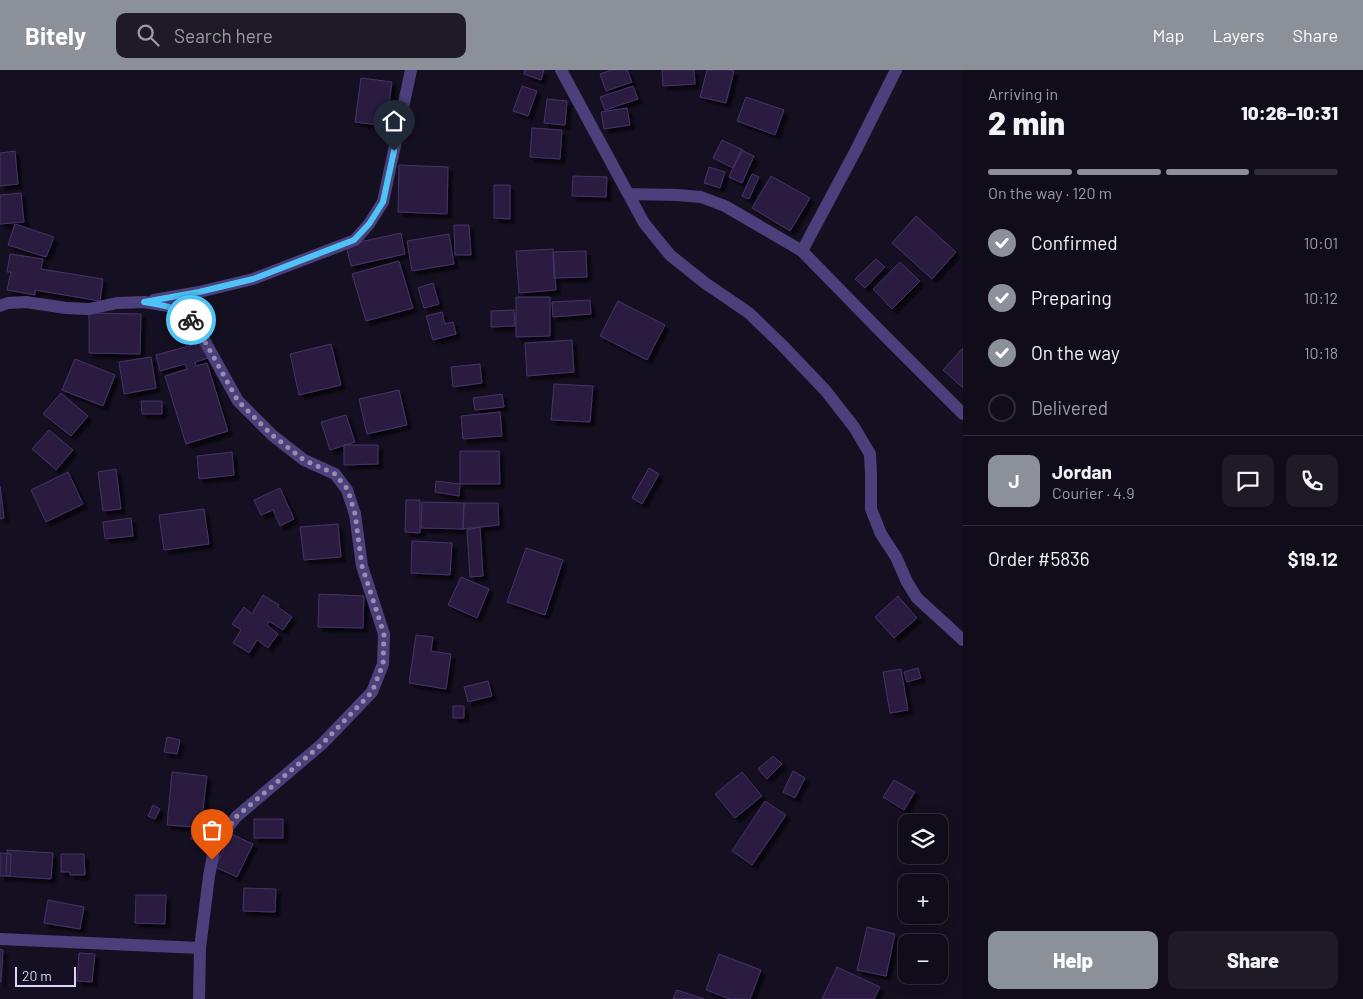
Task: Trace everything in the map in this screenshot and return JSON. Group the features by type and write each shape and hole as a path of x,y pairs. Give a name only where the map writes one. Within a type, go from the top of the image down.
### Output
{"street":[{"path":"0,306 8,303 26,302 66,308 89,309 117,303 144,302 199,292 253,279 354,240 369,224 383,202 412,70"},
{"path":"561,70 644,223 670,255 705,283 749,313 825,390 854,427 870,454 871,509 881,534 896,557 907,582 917,598 963,640"},
{"path":"802,252 896,70"},
{"path":"629,194 701,197 725,206 802,252 963,414"},
{"path":"144,302 168,306 186,315 198,329 238,401 272,435 304,460 335,474 348,490 355,514 362,566 384,634 383,664 372,692 322,744 236,817 216,845 209,876 200,948 199,999"},
{"path":"0,939 200,948"}],"building":[{"path":"525,70 544,70 541,80 524,74"},
{"path":"612,70 627,70 632,82 606,91 600,74"},
{"path":"662,70 694,70 695,84 663,86"},
{"path":"707,70 734,71 726,103 700,97"},
{"path":"361,78 392,82 386,126 355,122"},
{"path":"522,86 537,91 528,116 513,111"},
{"path":"633,86 638,99 605,110 600,97"},
{"path":"746,97 784,110 775,135 737,121"},
{"path":"547,99 567,101 565,125 544,123"},
{"path":"627,108 630,125 604,129 601,112"},
{"path":"532,128 562,130 560,159 530,157"},
{"path":"722,140 743,150 733,168 713,158"},
{"path":"741,150 754,156 742,183 729,177"},
{"path":"15,151 18,184 0,186 0,153"},
{"path":"399,165 448,167 447,214 398,212"},
{"path":"709,167 725,172 720,188 704,183"},
{"path":"752,174 759,177 749,199 742,196"},
{"path":"573,176 607,177 606,197 572,196"},
{"path":"771,176 810,198 790,231 752,208"},
{"path":"494,185 510,185 510,219 494,218"},
{"path":"21,193 24,222 0,224 0,195"},
{"path":"916,216 956,252 932,279 892,243"},
{"path":"15,224 54,237 46,257 8,245"},
{"path":"454,225 469,225 471,255 455,255"},
{"path":"401,233 405,254 351,266 346,245"},
{"path":"449,234 454,264 412,271 407,241"},
{"path":"553,249 556,290 519,293 516,251"},
{"path":"586,251 587,277 554,278 553,252"},
{"path":"10,254 43,259 41,269 103,279 100,301 35,290 35,295 7,290 11,272 7,272"},
{"path":"876,259 885,267 865,288 855,279"},
{"path":"399,261 413,308 366,321 352,274"},
{"path":"900,262 920,281 892,309 873,289"},
{"path":"433,283 439,304 424,308 418,288"},
{"path":"516,297 550,297 550,336 516,337"},
{"path":"590,300 591,314 553,317 552,302"},
{"path":"618,301 665,325 647,360 600,336"},
{"path":"514,310 515,326 491,327 491,311"},
{"path":"442,312 445,324 453,322 456,334 433,340 426,316"},
{"path":"89,313 141,314 140,354 89,353"},
{"path":"572,340 574,372 527,376 525,343"},
{"path":"204,342 208,358 195,362 196,366 207,363 228,431 186,444 165,376 187,369 185,364 160,371 156,355"},
{"path":"331,344 341,385 299,395 290,354"},
{"path":"963,348 963,388 943,370"},
{"path":"151,357 156,388 124,394 119,362"},
{"path":"75,359 115,375 103,406 62,390"},
{"path":"480,364 482,383 453,387 451,367"},
{"path":"554,384 593,386 590,422 551,420"},
{"path":"399,390 407,425 367,434 359,399"},
{"path":"61,393 88,416 71,436 43,414"},
{"path":"502,394 504,407 475,410 473,398"},
{"path":"141,401 162,401 162,414 142,414"},
{"path":"500,412 502,436 463,439 461,416"},
{"path":"346,415 355,442 330,450 321,422"},
{"path":"49,430 73,450 56,470 32,449"},
{"path":"344,445 378,445 378,464 344,465"},
{"path":"460,451 499,451 500,484 460,484"},
{"path":"232,452 234,475 199,479 197,456"},
{"path":"649,468 659,474 642,504 632,498"},
{"path":"116,469 121,509 103,511 98,472"},
{"path":"68,472 83,504 46,522 31,490"},
{"path":"436,481 460,484 459,496 435,492"},
{"path":"0,486 4,518 0,519"},
{"path":"280,488 294,519 280,526 273,510 261,515 254,500"},
{"path":"406,500 420,500 420,533 405,532"},
{"path":"422,502 464,503 463,529 421,528"},
{"path":"464,503 498,503 499,525 463,529"},
{"path":"204,509 209,544 164,550 159,515"},
{"path":"131,518 133,536 105,539 103,522"},
{"path":"338,524 341,557 304,560 300,527"},
{"path":"480,527 483,576 470,577 467,530"},
{"path":"412,541 452,543 450,575 411,573"},
{"path":"526,548 563,560 545,615 507,602"},
{"path":"461,577 489,589 477,618 448,605"},
{"path":"319,594 364,596 363,628 318,627"},
{"path":"263,595 279,605 278,607 292,617 283,630 269,621 267,625 278,634 268,648 257,640 249,653 233,643 241,630 232,624 244,607 252,614"},
{"path":"898,596 917,618 894,638 875,617"},
{"path":"416,635 433,637 431,651 451,654 446,689 409,683"},
{"path":"918,668 921,678 907,682 904,672"},
{"path":"901,669 908,710 890,713 883,672"},
{"path":"488,681 492,696 468,702 464,687"},
{"path":"453,706 464,706 464,718 453,718"},
{"path":"167,737 180,740 177,754 164,752"},
{"path":"773,756 782,764 767,779 758,769"},
{"path":"793,771 805,778 795,798 783,792"},
{"path":"172,772 207,776 201,825 212,827 211,841 191,839 193,827 167,825"},
{"path":"742,772 762,796 735,818 715,794"},
{"path":"894,780 915,792 904,810 883,797"},
{"path":"765,801 786,815 752,865 732,851"},
{"path":"153,805 160,809 155,819 148,816"},
{"path":"254,819 283,819 283,838 254,838"},
{"path":"231,834 253,844 237,877 215,867"},
{"path":"7,850 53,853 51,879 6,876"},
{"path":"0,853 11,854 10,876 0,876"},
{"path":"61,854 84,854 85,875 70,875 70,872 61,872"},
{"path":"244,888 276,889 275,912 243,911"},
{"path":"136,895 166,895 165,924 135,923"},
{"path":"48,900 84,907 80,929 44,923"},
{"path":"867,927 895,934 886,976 857,970"},
{"path":"0,949 3,950 1,982 0,982"},
{"path":"79,953 95,954 92,982 77,981"},
{"path":"719,954 761,970 750,999 730,999 706,990"},
{"path":"837,967 880,987 874,999 822,999"},
{"path":"677,990 704,999 673,999"}],"way so far":[{"path":"191,320 198,329 238,401 272,435 304,460 335,474 348,490 355,514 362,566 384,634 383,664 372,692 322,744 236,817 216,845 212,860"}],"route":[{"path":"191,320 186,315 168,306 144,302 199,292 253,279 354,240 369,224 383,202 394,151"}]}
